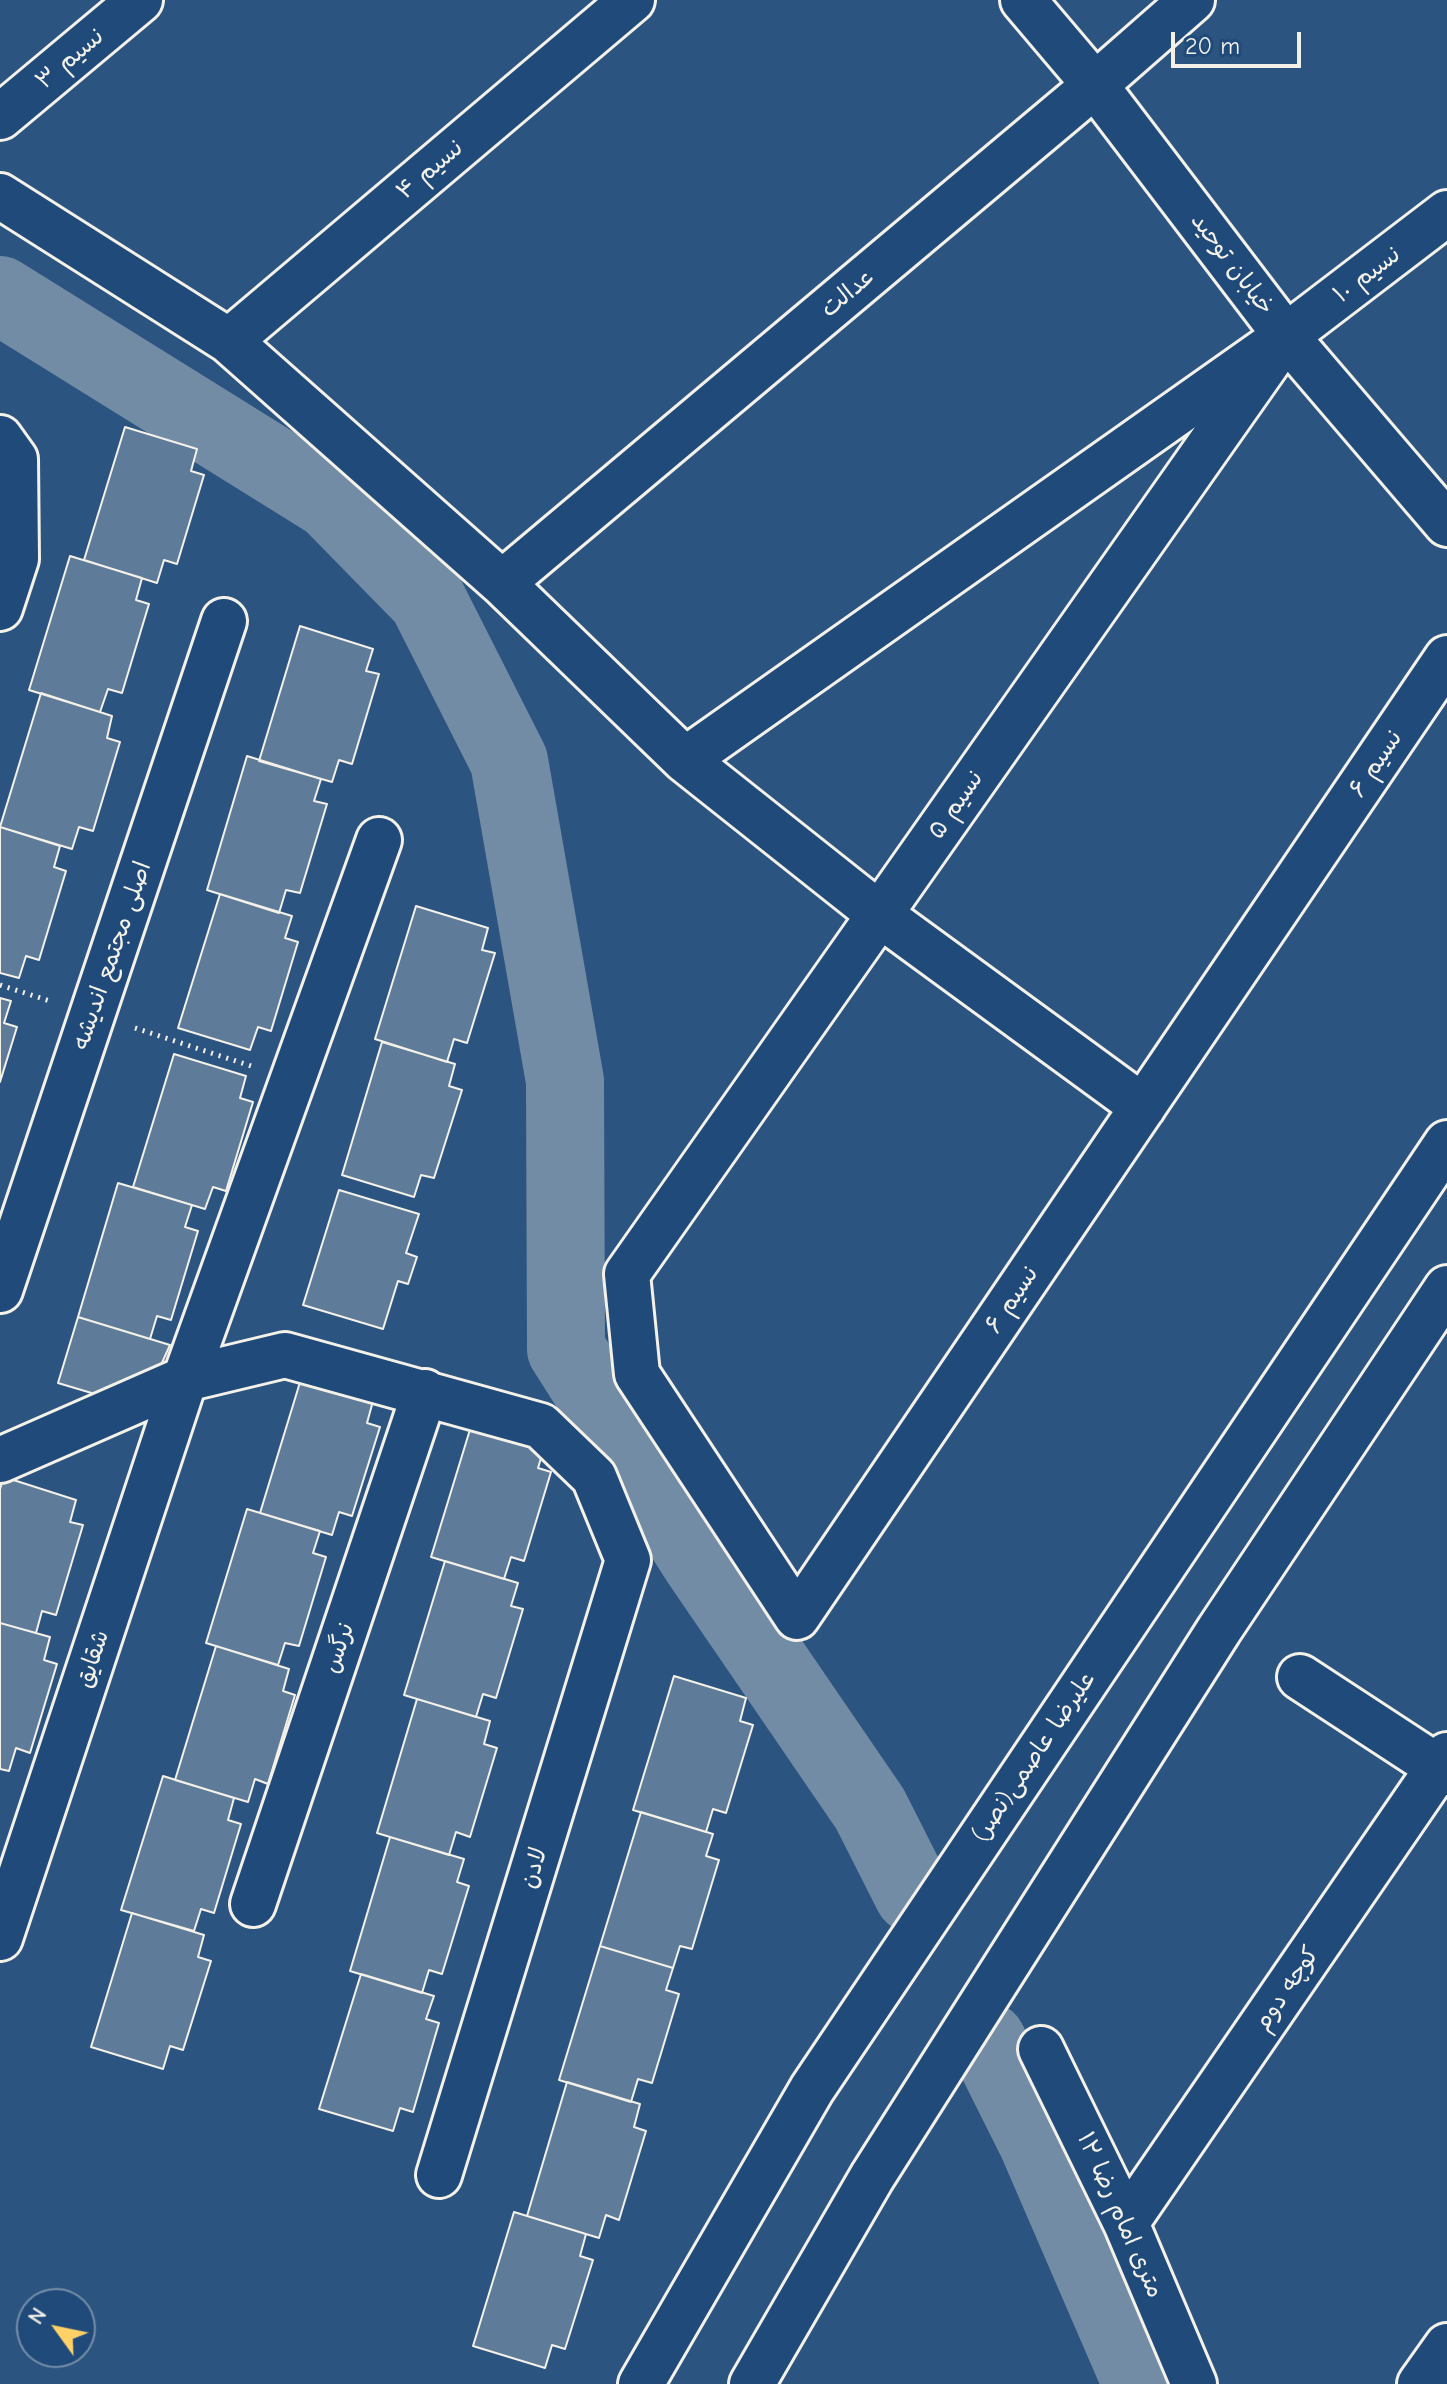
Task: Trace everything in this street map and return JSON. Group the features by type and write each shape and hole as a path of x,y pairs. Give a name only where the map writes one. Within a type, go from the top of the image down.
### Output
{"street":[{"name":"نسیم ۳","path":"0,117 140,0"},
{"name":"نسیم ۴","path":"229,341 632,0"},
{"name":"خیابان توحید","path":"1023,0 1095,85 1286,336 1447,524"},
{"name":"عدالت","path":"502,583 1192,0"},
{"path":"0,196 229,341 502,583 685,760 879,914 1143,1107"},
{"name":"نسیم ۱۰","path":"685,760 1286,336 1447,213"},
{"name":"نسیم ۵","path":"627,1274 1286,336"},
{"path":"0,438 15,459 16,559 0,608"},
{"name":"اصلی مجتمع اندیشه","path":"0,1290 224,621"},
{"name":"نسیم ۶","path":"627,1274 637,1374 797,1617 1447,658"},
{"name":"شقایق","path":"0,1938 185,1379 379,840"},
{"name":"علیرضا عاصمی(نصر)","path":"641,2384 812,2089 1447,1143"},
{"path":"752,2384 872,2177 1168,1710 1447,1288"},
{"path":"0,1460 185,1379 285,1355 425,1392"},
{"name":"لادن","path":"425,1392 541,1426 594,1477 628,1560 439,2175"},
{"name":"نرگس","path":"253,1904 425,1392"},
{"path":"1300,1677 1444,1765"},
{"name":"کوچه دوم","path":"1126,2223 1444,1765"},
{"name":"۱۲ متری امام رضا","path":"1041,2049 1126,2223 1194,2384"},
{"path":"1420,2384 1447,2346"}],"path":[{"path":"0,985 293,1080"}],"building":[{"path":"125,427 197,449 191,471 204,475 177,564 164,560 157,583 84,560"},
{"path":"70,556 142,578 136,600 149,604 122,693 108,689 100,712 29,690"},
{"path":"300,626 373,649 366,671 379,674 352,764 339,760 332,782 259,761"},
{"path":"41,693 112,716 107,738 120,742 93,831 79,827 72,849 0,827"},
{"path":"247,756 321,779 314,801 327,804 300,893 286,890 279,913 207,890"},
{"path":"0,827 60,846 54,867 66,871 39,960 26,956 19,978 0,973"},
{"path":"220,894 292,916 285,938 298,942 271,1031 258,1027 250,1050 178,1028"},
{"path":"416,906 488,928 482,950 495,953 467,1043 454,1039 447,1062 375,1039"},
{"path":"0,998 11,1001 4,1023 17,1027 0,1082"},
{"path":"382,1042 455,1064 449,1086 462,1090 434,1178 421,1175 414,1197 342,1175"},
{"path":"174,1054 246,1076 240,1098 253,1102 226,1191 213,1187 205,1209 133,1187"},
{"path":"118,1183 192,1205 185,1227 198,1231 171,1320 157,1316 150,1339 78,1317"},
{"path":"339,1190 419,1214 406,1253 417,1257 408,1284 398,1281 383,1329 303,1305"},
{"path":"78,1317 170,1345 161,1365 105,1397 58,1383"},
{"path":"301,1379 373,1401 367,1423 380,1427 352,1516 339,1512 332,1535 260,1513"},
{"path":"472,1423 545,1445 538,1468 551,1472 524,1561 511,1557 504,1579 431,1557"},
{"path":"4,1477 76,1500 70,1522 83,1525 56,1615 42,1611 36,1633 0,1623 0,1489"},
{"path":"247,1509 320,1531 313,1553 326,1557 299,1646 285,1643 278,1665 206,1643"},
{"path":"445,1561 518,1583 511,1606 523,1609 496,1698 483,1694 476,1717 404,1695"},
{"path":"0,1623 50,1637 44,1660 57,1664 30,1753 16,1748 9,1771 0,1769"},
{"path":"216,1646 289,1669 283,1691 295,1695 268,1784 255,1779 248,1802 175,1780"},
{"path":"674,1676 746,1698 740,1721 753,1725 726,1813 713,1809 706,1832 633,1810"},
{"path":"417,1699 490,1721 484,1744 497,1748 470,1837 456,1832 449,1855 377,1833"},
{"path":"163,1776 234,1798 228,1820 241,1824 214,1913 201,1909 194,1931 121,1910"},
{"path":"641,1812 713,1834 706,1856 719,1860 692,1949 680,1946 673,1968 600,1946"},
{"path":"390,1837 464,1859 457,1882 469,1886 442,1974 429,1970 422,1993 350,1971"},
{"path":"132,1913 204,1935 198,1957 211,1961 183,2050 170,2046 163,2069 91,2047"},
{"path":"600,1946 673,1968 666,1990 679,1994 652,2083 638,2079 631,2102 559,2080"},
{"path":"361,1974 434,1996 426,2019 439,2023 413,2112 400,2108 393,2131 319,2109"},
{"path":"567,2082 640,2104 634,2127 646,2131 619,2220 606,2215 599,2238 527,2216"},
{"path":"514,2212 586,2234 580,2256 593,2260 565,2349 552,2345 545,2368 473,2346"}],"waterway":[{"path":"0,295 331,501 427,599 509,761 565,1081 566,1349 701,1562 870,1809 913,1894"},
{"path":"987,2041 1037,2141 1142,2384"}]}
